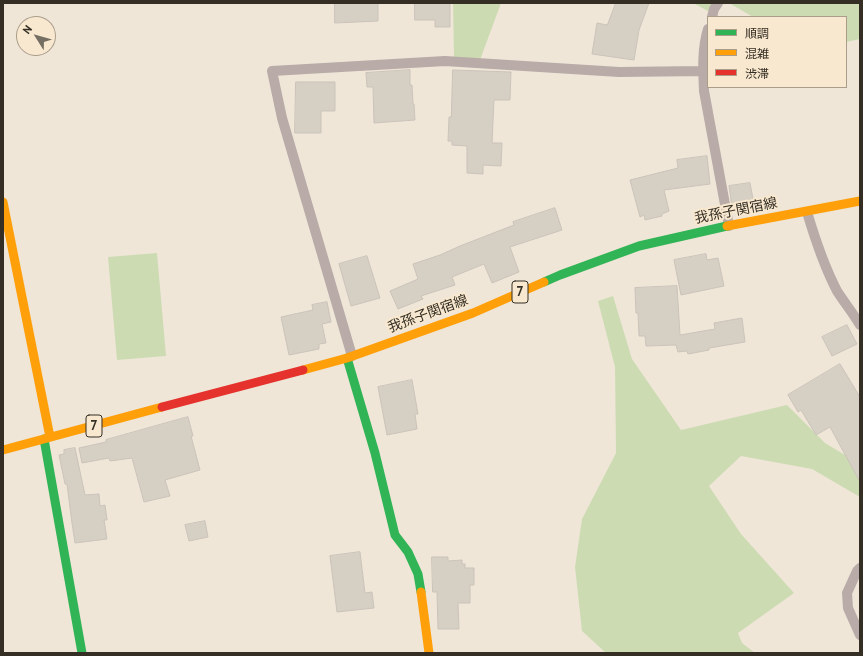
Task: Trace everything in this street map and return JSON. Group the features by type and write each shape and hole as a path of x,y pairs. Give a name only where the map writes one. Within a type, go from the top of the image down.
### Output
{"main road":[{"name":"我孫子関宿線","path":"3,450 349,357 473,312 560,275 639,246 729,226 860,201"},
{"path":"3,202 47,438 82,653"},
{"path":"349,357 395,535 408,552 418,574 429,653"}],"lane":[{"path":"712,16 714,9 718,3"},
{"path":"707,32 705,39 703,72 704,90 729,226"},
{"path":"349,357 282,118 272,71 445,62 619,72 703,72"},
{"path":"807,212 813,235 823,261 838,291 860,325"},
{"path":"860,568 857,571 847,593 848,608 860,635"}],"green space":[{"path":"453,3 501,3 480,60 454,58"},
{"path":"693,3 713,3 708,11"},
{"path":"729,3 860,3 860,39 847,42 847,16 751,16"},
{"path":"157,253 166,356 117,360 108,257"},
{"path":"613,296 632,359 681,430 787,405 825,443 860,464 860,497 812,469 741,456 709,486 741,534 794,593 738,633 742,643 755,653 606,653 582,631 575,567 582,519 616,453 615,367 598,301"}],"building":[{"path":"335,3 378,3 378,21 335,23"},
{"path":"415,3 450,3 450,27 435,27 435,20 415,20"},
{"path":"616,3 649,3 639,30 634,60 592,54 597,23 607,25"},
{"path":"410,70 410,85 412,85 415,120 374,123 373,87 367,87 366,73"},
{"path":"453,70 511,72 510,100 494,100 492,143 502,143 501,166 483,165 483,174 467,173 467,146 452,145 452,141 448,141 449,117 451,117"},
{"path":"296,82 335,82 335,111 321,111 321,133 295,133"},
{"path":"707,156 710,184 664,190 669,211 662,214 662,216 645,220 644,215 640,217 630,180 678,168 677,160"},
{"path":"750,183 754,204 732,207 729,186"},
{"path":"555,208 562,230 510,247 519,272 492,283 484,264 452,277 455,285 421,296 423,299 398,309 390,291 418,279 413,264 440,255 514,225 513,222"},
{"path":"706,254 707,260 718,258 724,286 681,295 674,260"},
{"path":"367,256 380,298 351,306 339,264"},
{"path":"677,286 680,335 715,329 714,323 742,318 745,342 709,348 709,350 688,354 687,351 678,352 676,345 646,346 645,336 639,336 635,288"},
{"path":"327,302 331,322 322,324 326,343 319,344 319,349 289,355 281,317 313,310 312,305"},
{"path":"847,325 857,344 832,356 822,337"},
{"path":"840,364 860,397 860,482 830,427 816,435 801,410 798,412 788,395"},
{"path":"412,380 418,414 415,414 417,429 387,435 378,387"},
{"path":"188,417 193,436 191,436 200,470 165,480 170,496 144,502 132,458 110,461 109,458 82,463 79,448 106,442 106,440"},
{"path":"75,448 85,495 99,494 100,506 105,505 107,520 104,520 107,539 75,543 67,484 65,484 59,455 64,454 64,450"},
{"path":"205,521 208,537 189,541 185,525"},
{"path":"360,552 365,593 372,592 374,608 337,612 330,556"},
{"path":"432,557 448,557 448,561 462,560 462,564 465,564 465,568 474,568 474,585 470,585 470,603 458,603 459,629 438,629 437,592 433,592"}],"traffic: fast":[{"path":"544,282 639,246 727,226"},
{"path":"347,358 375,453 395,535 408,552 418,574 421,592"},
{"path":"44,439 82,653"}],"traffic: slow":[{"path":"727,226 860,201"},
{"path":"3,202 50,437"},
{"path":"303,370 347,358 473,313 544,282"},
{"path":"3,450 162,407"},
{"path":"421,592 429,653"}],"traffic: jam":[{"path":"162,407 303,370"}]}
